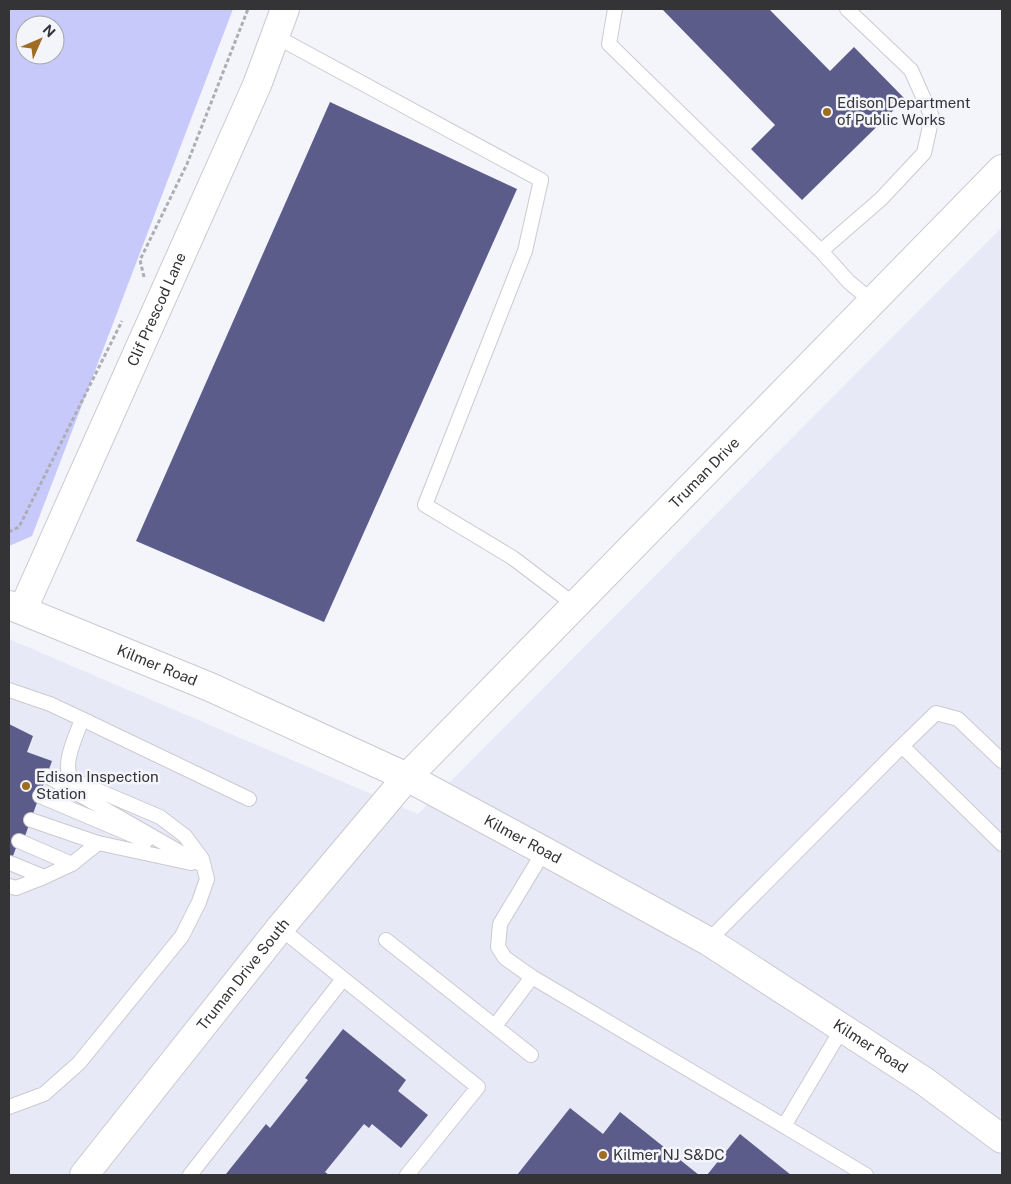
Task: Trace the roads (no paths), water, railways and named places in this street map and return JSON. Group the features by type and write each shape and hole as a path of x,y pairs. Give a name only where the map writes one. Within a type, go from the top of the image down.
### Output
{"street":[{"name":"Clif Prescod Lane","path":"16,607 257,85 285,9"},
{"name":"Truman Drive","path":"407,777 1002,169"},
{"name":"Kilmer Road","path":"16,607 210,687 407,777 544,850 708,941 924,1081 1002,1139"},
{"name":"Truman Drive South","path":"86,1174 280,928 407,777"}],"lane":[{"path":"615,9 609,44 821,251 849,282 873,302"},
{"path":"821,251 881,199 924,153 932,117 911,70 847,9"},
{"path":"275,36 541,180 525,251 425,504 513,558 576,605"},
{"path":"9,690 50,704 249,799"},
{"path":"708,941 936,713 958,719 1002,761"},
{"path":"9,1107 44,1094 79,1062 182,936 199,902 207,879 202,859 185,836 160,817 71,779 68,772 69,759 82,720"},
{"path":"902,746 1002,844"},
{"path":"47,776 204,866"},
{"path":"40,796 204,866"},
{"path":"31,820 98,843 204,866"},
{"path":"19,841 72,864"},
{"path":"9,886 16,888 72,864 98,843"},
{"path":"544,850 500,924 497,935 498,947 505,958 532,977 866,1175"},
{"path":"10,863 44,877"},
{"path":"280,928 478,1087 407,1175"},
{"path":"386,940 531,1055"},
{"path":"495,1026 532,977"},
{"path":"190,1175 343,979"},
{"path":"784,1126 843,1027"}],"place":[{"name":"Edison Department of Public Works","path":"827,112"},
{"name":"Edison Inspection Station","path":"26,786"},
{"name":"Kilmer NJ S&DC","path":"603,1155"}]}
